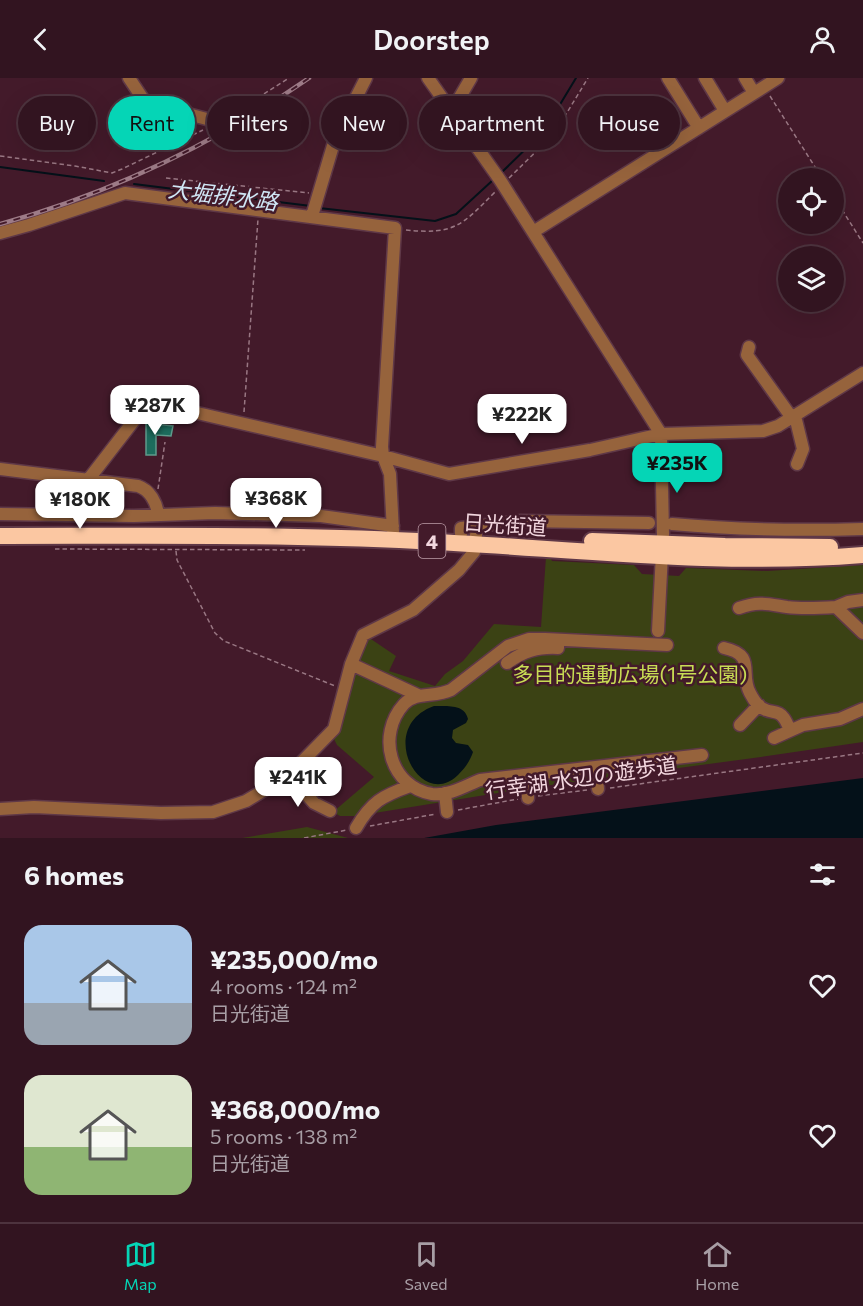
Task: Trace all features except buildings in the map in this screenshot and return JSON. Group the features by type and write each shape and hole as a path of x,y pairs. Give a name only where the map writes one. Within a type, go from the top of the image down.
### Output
{"highway":[{"name":"日光街道","path":"0,526 393,529 471,538 772,560 863,555"},
{"name":"日光街道","path":"0,536 471,538"},
{"name":"日光街道","path":"662,551 863,546"}],"street":[{"path":"129,78 143,99 150,104 207,119"},
{"path":"312,216 335,139 366,78"},
{"path":"428,78 441,96"},
{"path":"460,96 471,78"},
{"path":"668,78 699,128"},
{"path":"705,78 725,111"},
{"path":"745,78 759,90"},
{"path":"533,232 778,78"},
{"path":"479,150 661,434 663,444 662,551 658,631"},
{"path":"0,233 125,193 395,228 382,447 390,474 393,529 321,516 157,509 0,514"},
{"path":"749,347 747,355 793,417 803,448 797,464"},
{"path":"88,480 146,405 154,403 383,456 449,474 590,450 661,434 763,431 778,426 863,373"},
{"path":"0,469 143,488 157,509"},
{"path":"0,809 34,807 161,813 213,812 246,801 290,775 334,729 351,664 363,635 413,610 459,570 474,552 471,538 461,528 521,520 649,523"},
{"path":"672,524 724,530 788,532 863,529"},
{"path":"739,608 767,602 787,607 836,607 848,602 863,600"},
{"path":"836,607 863,633"},
{"path":"667,645 529,639 508,646 451,690 440,695 414,697 404,704 390,734 390,757 395,769 410,786 432,794 452,792 480,780 702,755"},
{"path":"507,663 522,652 540,647 558,648 558,639"},
{"path":"724,648 734,650 741,655 746,664 747,687 750,695 764,710 778,712 790,730"},
{"path":"351,664 420,696"},
{"path":"740,725 759,705"},
{"path":"774,738 803,725 840,719 863,709"},
{"path":"596,767 598,789"},
{"path":"290,775 314,803 330,811"},
{"path":"526,775 528,798"},
{"path":"357,828 365,813 383,795 410,786"},
{"path":"445,793 447,812"}],"path":[{"path":"259,96 288,78"},
{"path":"759,90 815,168"},
{"path":"0,156 112,173 207,127"},
{"path":"166,178 319,194"},
{"path":"243,425 258,211"},
{"path":"844,213 863,243"},
{"path":"157,509 165,442"},
{"path":"45,549 315,550"},
{"path":"176,550 177,560 216,633 224,640 344,690"},
{"name":"行幸湖 水辺の遊歩道","path":"304,838 528,798 863,753"}],"green space":[{"name":"多目的運動広場(1号公園)","path":"546,557 550,557 552,561 634,565 642,574 679,576 686,568 767,571 863,565 863,742 529,788 356,816 340,816 333,812 374,777 337,745 334,739 352,669 368,637 396,656 389,671 435,686 445,674 463,661 494,624 541,627"},
{"path":"307,827 348,838 242,838"}],"shaded area":[{"path":"434,706 459,708 466,714 468,719 466,723 453,730 452,738 456,743 468,745 473,752 461,772 444,784 430,783 418,775 410,762 406,747 408,731 417,717"},
{"path":"863,778 863,838 424,838 496,825"}],"waterway":[{"name":"大堀排水路","path":"501,173 537,138 576,78"},
{"name":"大堀排水路","path":"0,167 104,181"},
{"name":"大堀排水路","path":"319,208 435,221 456,214 493,180"},
{"name":"大堀排水路","path":"134,184 311,206"}],"railway":[{"path":"0,224 41,212 122,182 199,145 309,78"}]}
